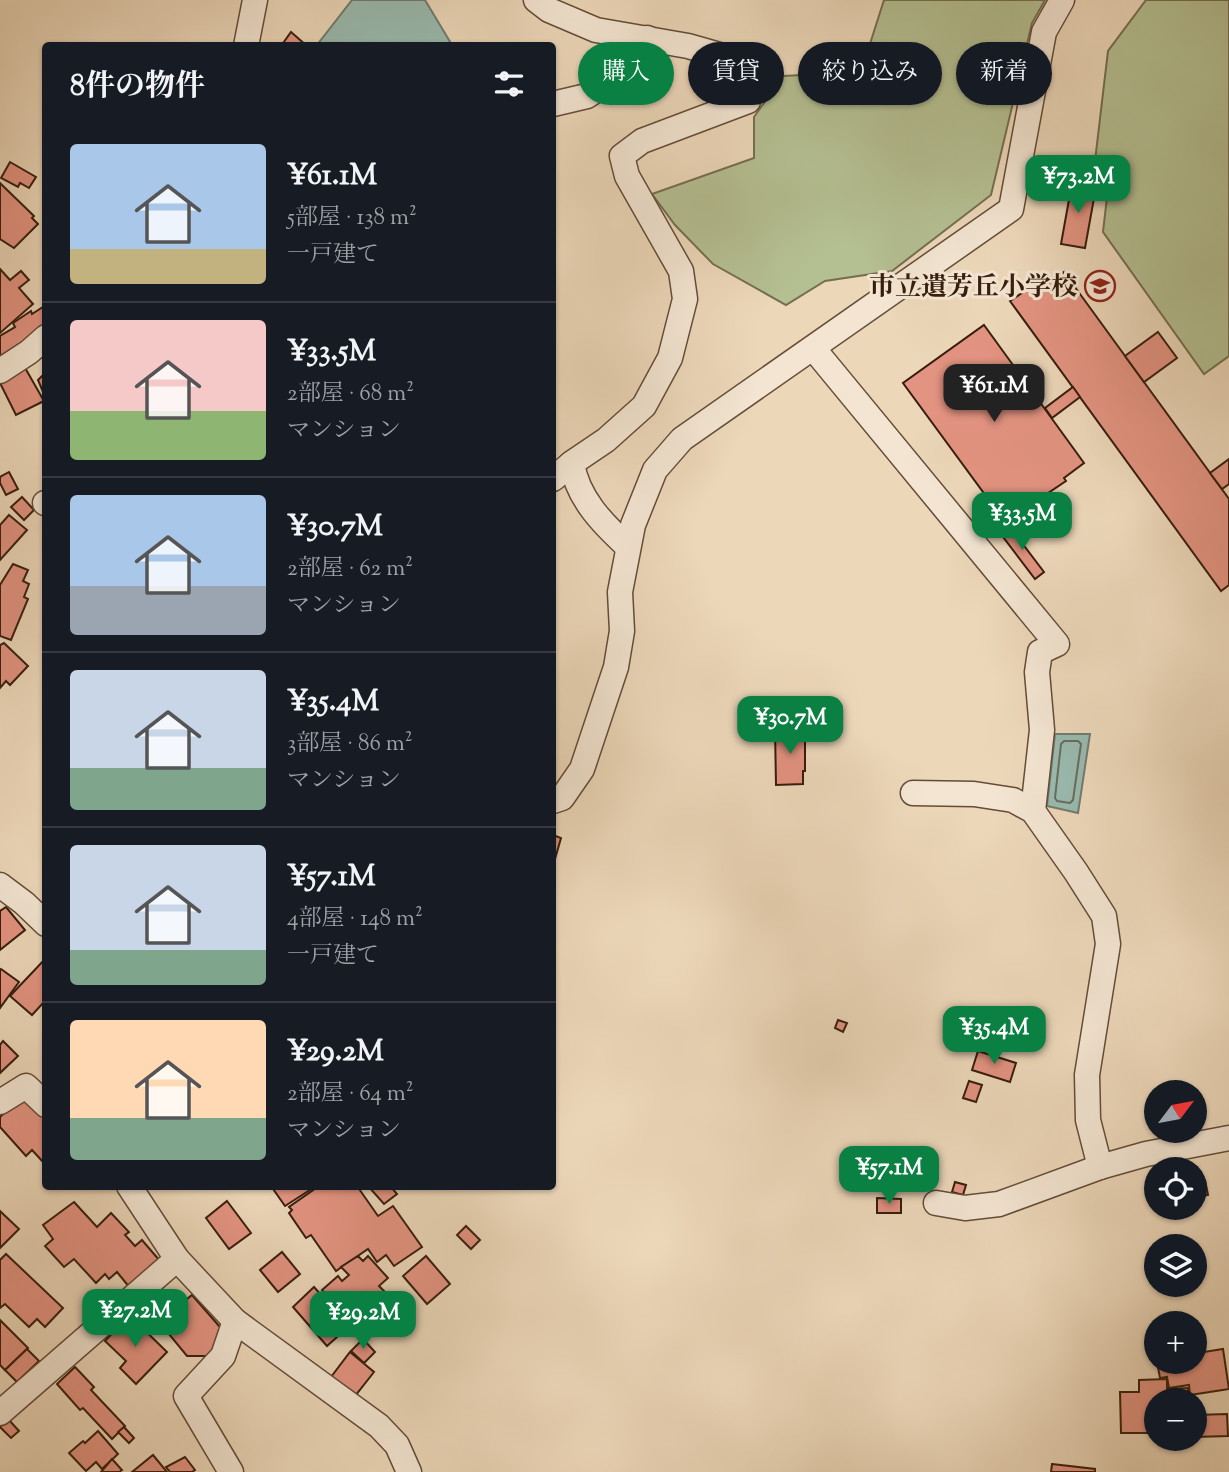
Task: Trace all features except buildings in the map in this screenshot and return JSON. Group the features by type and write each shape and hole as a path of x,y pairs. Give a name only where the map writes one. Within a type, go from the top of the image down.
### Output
{"street":[{"path":"247,42 255,0"},
{"path":"536,0 548,10 596,30 688,46 730,58 750,82 748,101 642,141 622,156 627,176 681,271 685,299 670,358 644,405 606,440 556,476"},
{"path":"556,800 562,799 582,769 616,667 622,631 620,592 628,547 633,525 655,470 682,439 1012,209 1044,32 1062,0"},
{"path":"556,103 587,96 631,67 643,56 647,38"},
{"path":"0,371 42,341"},
{"path":"813,348 1057,645 1040,652 1037,672 1042,730 1033,811"},
{"path":"572,463 575,482 602,522 628,547"},
{"path":"913,793 974,794 1013,800 1033,811 1104,916 1108,944 1087,1075 1088,1120 1100,1167"},
{"path":"0,885 42,921"},
{"path":"0,1102 26,1086 42,1101"},
{"path":"936,1203 965,1208 999,1204 1100,1167 1146,1154 1229,1139"},
{"path":"132,1190 177,1259 235,1321 379,1426 397,1445 409,1472"},
{"path":"0,1413 177,1259"},
{"path":"231,1472 186,1396 223,1356 235,1321"}],"green space":[{"path":"884,0 1045,0 1032,23 1027,42 956,42 956,105 1012,105 991,195 892,271 825,281 786,305 713,264 675,225 652,194 754,158 754,117 762,105 784,105 784,76 798,75 798,105 942,105 942,42 871,42"},
{"path":"1146,0 1229,0 1229,356 1204,374 1103,232 1109,180 1095,161 1108,51"}],"water":[{"path":"352,0 425,0 450,42 319,42"},
{"path":"1055,734 1090,734 1078,813 1047,806"}],"place":[{"name":"市立遺芳丘小学校","path":"1100,286"}]}
